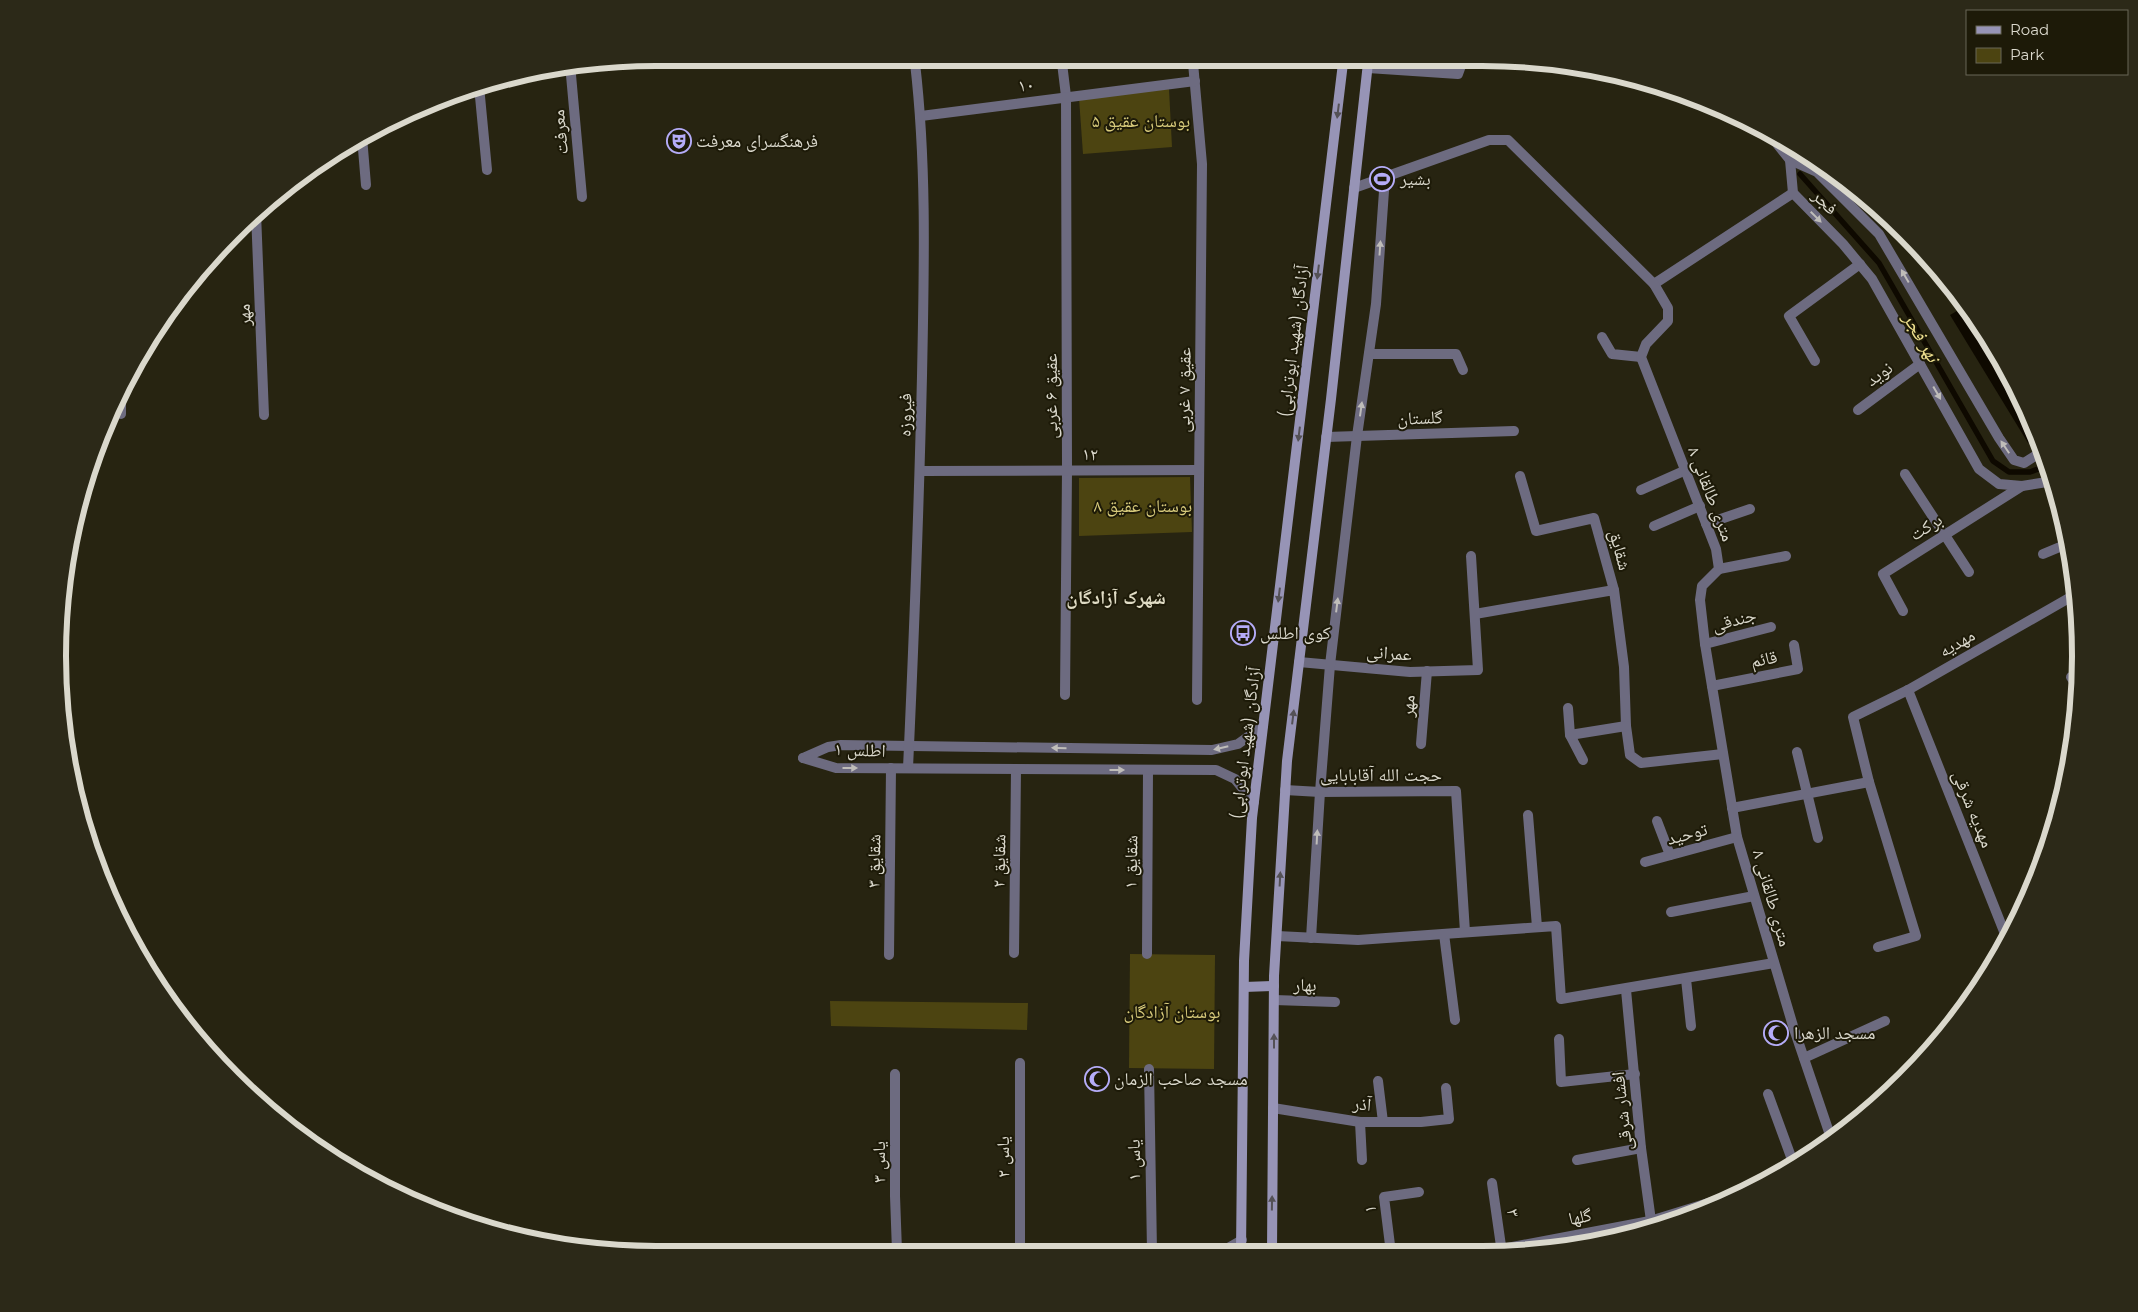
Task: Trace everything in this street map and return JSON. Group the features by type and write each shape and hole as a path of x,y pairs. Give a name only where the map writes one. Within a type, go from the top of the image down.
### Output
{"main road":[{"name":"آزادگان (شهید ابوترابی)","path":"1242,1246 1244,987 1254,802 1343,66"},
{"path":"1272,1246 1274,986 1286,790 1368,66"},
{"path":"1244,987 1274,986"}],"street":[{"name":"فیروزه","path":"908,768 920,471 924,300 921,116 915,66"},
{"name":"عقیق ۶ غربی","path":"1062,66 1066,96 1067,470 1065,696"},
{"name":"عقیق ۷ غربی","path":"1193,66 1202,164 1196,700"},
{"path":"1378,66 1458,74 1461,66"},
{"name":"معرفت","path":"571,73 582,197"},
{"name":"۱۰","path":"921,116 1195,81"},
{"path":"480,94 487,170"},
{"path":"1354,188 1489,140 1508,140 1654,284 1668,308 1668,321 1646,344 1641,356 1612,354 1602,337"},
{"path":"363,144 366,185"},
{"path":"1779,146 1790,160 1795,157"},
{"name":"فجر","path":"2036,455 2024,463 2014,460 1999,438 1879,234 1817,172 1790,160 1793,192 1843,244 1872,279 1980,469 1999,484 2022,486 2045,482"},
{"path":"1311,938 1330,665 1357,436 1376,304 1385,177"},
{"path":"1654,284 1793,192"},
{"name":"مهر","path":"253,226 264,415"},
{"path":"1815,361 1789,316 1860,264"},
{"path":"1369,354 1456,354 1462,370"},
{"name":"۸ متری طالقانی","path":"1641,356 1716,549 1719,569 1702,586 1700,600 1705,644 1737,837 1774,963 1829,1132"},
{"name":"نوید","path":"1858,410 1920,364"},
{"path":"120,410 120,414"},
{"name":"گلستان","path":"1326,437 1514,431"},
{"name":"۱۲","path":"920,471 1199,470"},
{"path":"1641,490 1686,470"},
{"path":"1905,474 1969,572"},
{"name":"شقایق","path":"1520,476 1536,531 1594,518 1614,590"},
{"name":"برکت","path":"1903,611 1883,574 2022,486"},
{"path":"1654,526 1700,506"},
{"path":"1706,524 1750,509"},
{"path":"2043,554 2061,547"},
{"path":"1471,556 1475,614 1614,590 1624,667 1626,726 1630,755 1641,763 1723,754"},
{"path":"1719,569 1786,556"},
{"name":"مهدیه","path":"1869,782 1853,717 1908,690 2069,598"},
{"name":"عمرانی","path":"1299,662 1427,671 1478,670 1475,614"},
{"name":"جندقی","path":"1705,644 1771,627"},
{"name":"قائم","path":"1712,686 1798,669 1794,645"},
{"name":"مهر","path":"1421,744 1427,671"},
{"name":"مهدیه شرقی","path":"1908,690 2004,931"},
{"path":"1568,708 1570,735 1583,760"},
{"name":"اطلس ۱","path":"1254,802 1234,779 1216,770 836,768 803,758 828,747 840,745 1212,750 1238,744 1263,726"},
{"path":"1570,735 1626,726"},
{"path":"1797,752 1818,838"},
{"name":"شقایق ۳","path":"889,954 891,768"},
{"name":"شقایق ۲","path":"1014,954 1016,769"},
{"name":"شقایق ۱","path":"1147,954 1148,770"},
{"path":"1732,808 1869,782 1916,936 1878,947"},
{"name":"حجت الله آقابابایی","path":"1286,790 1320,792 1456,791 1466,932"},
{"path":"1528,815 1537,927"},
{"path":"1657,821 1670,855"},
{"name":"توحید","path":"1646,862 1737,837"},
{"path":"1671,912 1754,896"},
{"path":"1277,936 1358,940 1556,926 1561,999 1626,990 1774,963"},
{"path":"1444,934 1455,1020"},
{"path":"1686,979 1692,1026"},
{"name":"افشار شرقی","path":"1626,990 1651,1221"},
{"name":"بهار","path":"1274,1000 1335,1002"},
{"path":"1804,1058 1885,1021"},
{"path":"1559,1039 1561,1082 1635,1074"},
{"name":"یاس ۲","path":"1020,1063 1020,1246"},
{"name":"یاس ۱","path":"1149,1069 1152,1246"},
{"name":"یاس ۳","path":"895,1074 897,1246"},
{"path":"1378,1081 1383,1122"},
{"name":"آذر","path":"1273,1108 1360,1122 1421,1122 1449,1119 1446,1088"},
{"path":"1768,1094 1791,1158"},
{"path":"1360,1122 1362,1160"},
{"path":"1576,1160 1642,1148"},
{"name":"۳","path":"1492,1183 1501,1245"},
{"name":"۱","path":"1390,1246 1384,1198 1419,1192"},
{"name":"گلها","path":"1556,1241 1604,1232"},
{"path":"1232,1246 1242,1240"}],"green space":[{"name":"بوستان عقیق ۵","path":"1169,89 1172,147 1083,154 1079,98"},
{"name":"بوستان عقیق ۸","path":"1190,477 1192,532 1079,536 1079,478"},
{"name":"بوستان آزادگان","path":"1130,954 1215,955 1214,1069 1129,1068"},
{"path":"830,1001 1028,1003 1027,1030 831,1026"}],"shaded area":[{"path":"1959,310 1993,361 2027,430 2031,441 2028,443 1950,315"}],"waterway":[{"name":"نهر فجر","path":"1800,174 1879,263 1993,461 2009,472 2030,472 2041,468"}],"place":[{"name":"فرهنگسرای معرفت","path":"679,141"},
{"name":"بشیر","path":"1382,179"},
{"name":"کوی اطلس","path":"1243,633"},
{"name":"مسجد الزهرا","path":"1776,1033"},
{"name":"مسجد صاحب الزمان","path":"1097,1079"}],"district":[{"name":"شهرک آزادگان","path":"1116,597"}]}
